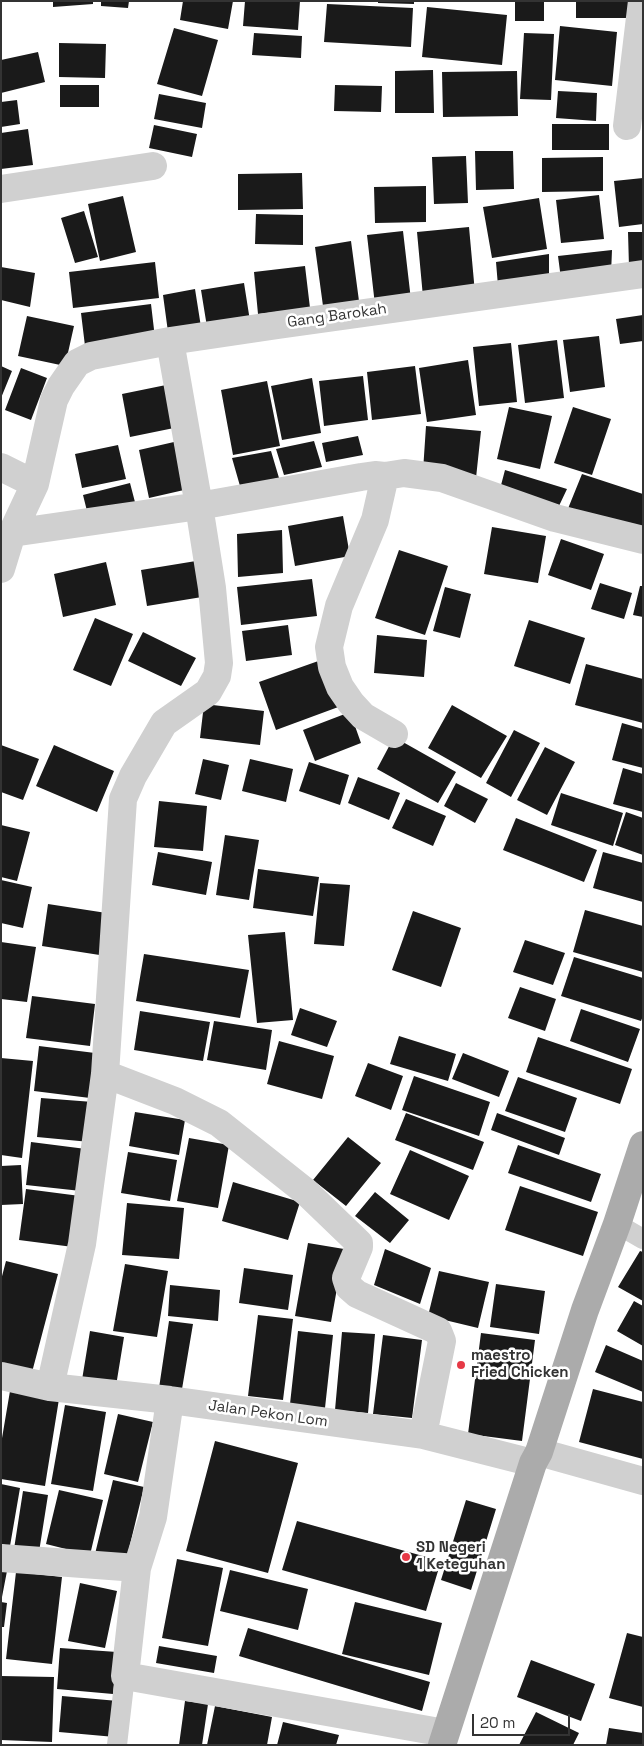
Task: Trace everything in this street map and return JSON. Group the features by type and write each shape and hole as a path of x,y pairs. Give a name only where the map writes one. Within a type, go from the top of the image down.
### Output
{"main road":[{"path":"444,1739 585,1310 618,1224 643,1145"}],"street":[{"path":"626,126 642,1"},
{"path":"1,189 153,166"},
{"name":"Gang Barokah","path":"1,569 12,534 34,484 54,400 77,363 91,356 170,341 643,274"},
{"path":"50,1387 82,1244 105,1074 128,787 164,724 208,692 218,676 219,663 212,588 170,341"},
{"path":"1,467 34,484"},
{"path":"12,534 199,506 362,477 404,473 442,478 555,518 643,540"},
{"path":"385,476 374,520 339,606 329,647 332,667 340,687 350,703 363,716 394,734"},
{"path":"105,1074 175,1100 219,1122 306,1192 359,1243 360,1247 346,1278 349,1287 357,1294 438,1331 442,1342 423,1436"},
{"name":"Jalan Pekon Lom","path":"1,1376 50,1387 170,1400 423,1436 643,1481"},
{"path":"170,1400 153,1517 137,1568 125,1676 444,1739"},
{"path":"1,1558 137,1568"}],"lane":[{"path":"618,1224 643,1239"},
{"path":"117,1745 125,1676"}],"building":[{"path":"53,1 93,1 93,4 53,7"},
{"path":"101,1 129,1 128,8 101,6"},
{"path":"183,1 233,1 228,29 180,20"},
{"path":"245,1 300,1 298,30 243,26"},
{"path":"378,1 414,1 414,4 378,3"},
{"path":"515,1 544,1 544,21 515,21"},
{"path":"576,1 631,1 631,18 576,18"},
{"path":"327,4 413,8 411,47 324,42"},
{"path":"427,7 507,15 502,65 422,57"},
{"path":"560,26 617,32 612,86 555,80"},
{"path":"174,28 218,40 202,96 157,84"},
{"path":"254,33 302,36 301,58 252,55"},
{"path":"524,33 554,34 551,100 520,99"},
{"path":"59,43 106,44 105,78 59,77"},
{"path":"38,52 45,82 1,93 1,60"},
{"path":"433,70 434,113 395,113 395,71"},
{"path":"517,71 518,116 443,117 442,72"},
{"path":"60,85 99,85 99,107 60,107"},
{"path":"335,85 382,86 381,112 334,111"},
{"path":"558,91 597,93 596,121 556,118"},
{"path":"159,94 206,103 202,128 154,119"},
{"path":"17,100 20,124 1,127 1,102"},
{"path":"552,124 609,124 609,150 552,150"},
{"path":"154,125 197,134 192,157 149,148"},
{"path":"28,129 33,165 1,169 1,133"},
{"path":"475,151 513,151 514,189 476,190"},
{"path":"466,156 468,203 434,204 432,157"},
{"path":"603,157 603,191 542,192 542,158"},
{"path":"302,173 303,209 238,210 238,174"},
{"path":"643,178 643,224 619,227 614,181"},
{"path":"426,186 426,222 375,223 374,187"},
{"path":"599,195 604,239 561,243 556,200"},
{"path":"123,196 136,252 100,261 88,204"},
{"path":"539,198 547,249 492,258 483,207"},
{"path":"84,211 98,257 75,263 61,218"},
{"path":"256,214 303,215 303,245 255,244"},
{"path":"469,227 475,293 423,297 417,232"},
{"path":"403,231 411,300 375,305 367,235"},
{"path":"628,232 643,232 643,267 629,267"},
{"path":"351,241 359,301 323,306 315,247"},
{"path":"612,250 611,274 561,279 558,256"},
{"path":"549,254 549,280 498,286 496,262"},
{"path":"155,262 159,298 73,308 69,272"},
{"path":"305,266 310,308 258,314 254,272"},
{"path":"1,267 35,273 30,307 1,300"},
{"path":"244,283 250,321 207,327 201,290"},
{"path":"195,289 201,327 168,332 163,295"},
{"path":"151,304 155,338 85,346 81,313"},
{"path":"643,315 643,341 620,344 616,319"},
{"path":"27,316 74,326 65,366 18,356"},
{"path":"599,336 605,387 570,392 563,340"},
{"path":"557,340 564,398 525,403 518,345"},
{"path":"511,343 517,402 479,406 473,347"},
{"path":"468,360 476,415 427,422 419,368"},
{"path":"1,366 12,371 1,398"},
{"path":"415,366 421,414 372,420 367,372"},
{"path":"21,368 47,378 31,420 5,410"},
{"path":"363,376 368,420 324,426 319,381"},
{"path":"312,378 321,433 282,440 271,386"},
{"path":"267,381 280,446 233,455 221,390"},
{"path":"166,385 174,428 130,437 122,394"},
{"path":"509,407 552,416 540,469 497,459"},
{"path":"573,407 611,419 592,475 554,463"},
{"path":"426,426 481,431 476,478 423,471"},
{"path":"358,436 363,455 326,462 322,443"},
{"path":"314,441 322,467 284,475 276,449"},
{"path":"174,442 184,490 149,498 139,450"},
{"path":"118,445 126,479 82,488 75,454"},
{"path":"271,451 279,478 240,486 232,458"},
{"path":"505,470 567,489 558,508 500,489"},
{"path":"582,474 643,494 643,538 565,516"},
{"path":"130,483 136,506 89,519 83,495"},
{"path":"343,516 350,556 295,566 288,526"},
{"path":"492,527 546,536 538,583 484,574"},
{"path":"282,530 283,573 238,577 237,534"},
{"path":"561,539 604,554 591,590 548,575"},
{"path":"399,550 448,566 425,635 375,618"},
{"path":"196,561 202,597 147,606 141,570"},
{"path":"106,562 116,605 63,617 54,574"},
{"path":"312,579 317,616 241,625 237,587"},
{"path":"600,583 632,593 624,619 591,609"},
{"path":"640,586 643,586 643,617 633,615"},
{"path":"445,587 471,594 460,638 433,631"},
{"path":"95,618 133,634 111,686 73,670"},
{"path":"529,620 585,638 570,684 514,666"},
{"path":"288,625 292,655 246,661 242,631"},
{"path":"143,632 196,658 181,686 128,661"},
{"path":"377,635 427,640 424,677 374,673"},
{"path":"324,659 341,706 276,730 259,682"},
{"path":"586,664 643,679 643,723 575,705"},
{"path":"204,704 264,711 260,745 200,738"},
{"path":"452,705 507,736 481,778 428,748"},
{"path":"350,712 361,743 315,761 303,730"},
{"path":"622,723 643,729 643,768 612,760"},
{"path":"514,730 540,743 511,797 486,783"},
{"path":"394,737 456,772 438,803 377,769"},
{"path":"1,745 39,759 23,800 1,792"},
{"path":"54,745 114,771 97,812 36,786"},
{"path":"545,747 575,762 547,815 517,800"},
{"path":"203,759 229,765 221,800 195,794"},
{"path":"250,759 293,769 286,802 242,791"},
{"path":"309,762 349,775 340,805 299,791"},
{"path":"623,768 643,774 643,812 613,804"},
{"path":"358,777 400,793 389,820 348,803"},
{"path":"456,783 488,799 475,823 444,806"},
{"path":"561,793 623,813 613,846 551,825"},
{"path":"406,799 446,816 433,846 392,828"},
{"path":"159,801 207,806 203,851 154,847"},
{"path":"626,812 643,818 643,855 615,845"},
{"path":"516,818 597,850 584,882 503,850"},
{"path":"1,825 30,832 17,881 1,877"},
{"path":"225,835 259,840 249,900 216,895"},
{"path":"158,852 212,862 206,895 152,885"},
{"path":"603,852 643,863 643,902 593,888"},
{"path":"258,869 319,877 313,916 253,908"},
{"path":"1,880 32,887 23,928 1,923"},
{"path":"320,883 350,885 344,946 314,944"},
{"path":"48,904 113,914 106,956 42,946"},
{"path":"585,910 643,926 643,972 573,952"},
{"path":"413,911 461,928 441,987 392,970"},
{"path":"285,932 293,1020 257,1023 248,935"},
{"path":"525,940 565,953 553,985 513,972"},
{"path":"1,942 36,947 27,1002 1,999"},
{"path":"144,954 249,970 240,1018 136,1001"},
{"path":"574,957 643,978 643,1016 641,1021 561,996"},
{"path":"520,987 556,999 545,1031 508,1018"},
{"path":"32,996 95,1004 90,1046 26,1038"},
{"path":"300,1008 337,1021 327,1047 291,1035"},
{"path":"581,1009 640,1029 628,1062 570,1041"},
{"path":"140,1011 210,1022 203,1061 134,1050"},
{"path":"214,1021 272,1030 266,1070 207,1060"},
{"path":"399,1036 456,1054 448,1081 390,1064"},
{"path":"538,1037 632,1069 620,1104 526,1072"},
{"path":"279,1041 334,1056 322,1099 267,1084"},
{"path":"39,1046 95,1053 90,1098 34,1091"},
{"path":"463,1053 509,1071 499,1097 452,1079"},
{"path":"1,1058 33,1061 22,1158 1,1155"},
{"path":"368,1063 403,1076 391,1110 355,1096"},
{"path":"414,1076 490,1102 479,1136 402,1110"},
{"path":"518,1077 577,1098 565,1132 505,1111"},
{"path":"41,1098 93,1102 90,1142 37,1137"},
{"path":"135,1112 185,1120 179,1155 129,1146"},
{"path":"406,1113 484,1142 473,1170 395,1140"},
{"path":"497,1113 565,1138 559,1155 491,1130"},
{"path":"348,1137 381,1163 346,1206 313,1180"},
{"path":"189,1138 229,1145 218,1208 177,1201"},
{"path":"31,1142 86,1149 81,1191 26,1185"},
{"path":"518,1145 601,1174 591,1202 508,1173"},
{"path":"410,1150 469,1176 449,1220 390,1194"},
{"path":"128,1152 177,1160 170,1201 121,1193"},
{"path":"21,1165 23,1204 1,1205 1,1166"},
{"path":"233,1182 300,1202 288,1240 222,1221"},
{"path":"520,1186 598,1212 583,1256 505,1230"},
{"path":"26,1189 80,1196 73,1247 19,1240"},
{"path":"375,1192 409,1220 390,1243 355,1216"},
{"path":"127,1203 184,1208 179,1259 122,1255"},
{"path":"308,1243 344,1249 331,1322 295,1316"},
{"path":"385,1249 431,1268 420,1304 374,1285"},
{"path":"640,1251 643,1252 643,1301 618,1287"},
{"path":"6,1261 58,1274 31,1376 1,1368 1,1280"},
{"path":"125,1264 168,1271 157,1337 113,1331"},
{"path":"244,1268 293,1275 288,1310 239,1303"},
{"path":"439,1271 489,1282 478,1328 428,1316"},
{"path":"496,1284 545,1291 539,1334 490,1327"},
{"path":"170,1285 220,1290 218,1321 168,1316"},
{"path":"634,1301 643,1306 643,1346 617,1331"},
{"path":"258,1315 293,1319 283,1400 248,1396"},
{"path":"169,1321 193,1324 182,1389 159,1388"},
{"path":"90,1331 124,1337 115,1392 81,1386"},
{"path":"298,1331 333,1335 324,1417 289,1413"},
{"path":"342,1332 375,1334 368,1413 335,1410"},
{"path":"481,1333 535,1340 522,1441 468,1434"},
{"path":"383,1335 422,1340 412,1418 373,1414"},
{"path":"606,1345 643,1361 643,1392 595,1372"},
{"path":"593,1389 643,1402 643,1459 579,1442"},
{"path":"10,1391 59,1399 45,1486 1,1479 1,1444"},
{"path":"65,1405 106,1412 93,1491 51,1484"},
{"path":"118,1414 153,1422 138,1482 104,1474"},
{"path":"215,1441 298,1463 268,1573 186,1551"},
{"path":"113,1480 144,1487 126,1561 95,1554"},
{"path":"1,1484 20,1488 10,1546 1,1544"},
{"path":"59,1490 103,1500 90,1555 46,1544"},
{"path":"23,1491 48,1495 39,1552 14,1549"},
{"path":"466,1500 496,1509 471,1590 441,1580"},
{"path":"297,1521 441,1561 426,1611 282,1570"},
{"path":"177,1559 223,1568 208,1646 162,1638"},
{"path":"1,1570 7,1571 2,1597 1,1597"},
{"path":"230,1570 308,1589 298,1630 220,1611"},
{"path":"16,1572 62,1577 52,1664 6,1659"},
{"path":"80,1583 117,1591 105,1648 68,1641"},
{"path":"1,1602 7,1603 4,1627 1,1627"},
{"path":"355,1602 442,1623 429,1675 342,1654"},
{"path":"248,1628 430,1682 422,1711 239,1656"},
{"path":"627,1633 643,1637 643,1707 609,1698"},
{"path":"159,1646 217,1656 214,1673 156,1663"},
{"path":"60,1648 117,1652 113,1694 57,1689"},
{"path":"531,1660 595,1684 581,1721 517,1697"},
{"path":"1,1676 54,1677 52,1742 1,1740"},
{"path":"62,1696 118,1701 115,1737 59,1732"},
{"path":"185,1701 208,1704 202,1745 179,1745"},
{"path":"215,1706 272,1717 267,1745 207,1745"},
{"path":"536,1712 579,1733 573,1745 519,1745"},
{"path":"283,1722 339,1735 336,1745 277,1745"},
{"path":"609,1728 643,1733 643,1745 606,1745"}],"place":[{"name":"maestro Fried Chicken","path":"461,1365"},
{"name":"SD Negeri 1 Keteguhan","path":"406,1557"}]}
